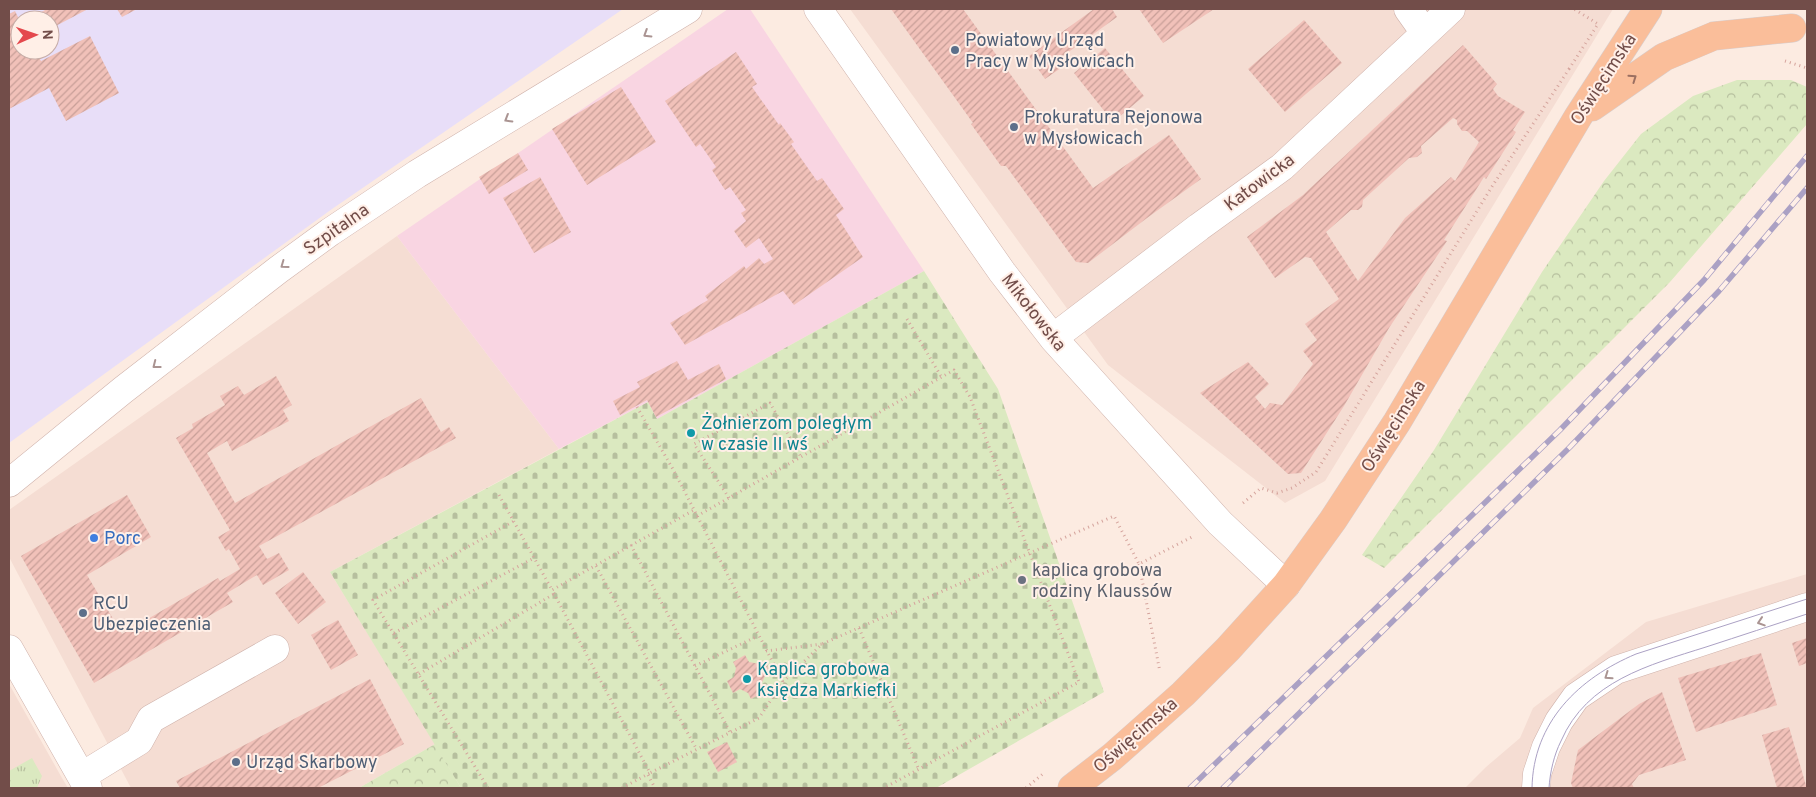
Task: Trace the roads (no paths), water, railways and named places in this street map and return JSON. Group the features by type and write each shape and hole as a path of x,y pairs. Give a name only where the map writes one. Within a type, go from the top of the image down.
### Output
{"main road":[{"name":"Oświęcimska","path":"1072,788 1112,757 1183,694 1228,649 1286,585 1333,520 1397,422 1578,117 1648,9"},
{"path":"1766,9 1800,31"},
{"path":"1578,117 1664,56 1714,36 1800,31"}],"street":[{"name":"Szpitalna","path":"9,483 162,360 330,232 417,174 688,9"},
{"name":"Mikołowska","path":"818,9 991,257 1053,338 1220,523 1286,585"},
{"path":"1408,9 1425,33"},
{"name":"Katowicka","path":"1053,338 1198,227 1282,167 1451,9"},
{"path":"1536,788 1537,774 1546,747 1559,720 1576,698 1616,670 1807,607"},
{"path":"9,649 85,782 139,741 151,718 275,649"}],"tram line":[{"path":"1532,788 1534,764 1550,723 1563,705 1596,676 1636,654 1807,599"},
{"path":"1549,788 1556,752 1572,720 1603,690 1622,678 1663,661 1807,614"}],"railway":[{"path":"1190,788 1560,430 1704,280 1807,156"},
{"path":"1223,788 1570,447 1719,291 1807,188"}],"place":[{"name":"Powiatowy Urząd Pracy w Mysłowicach","path":"955,50"},
{"name":"Prokuratura Rejonowa w Mysłowicach","path":"1014,127"},
{"name":"Żołnierzom poległym w czasie II wś","path":"691,433"},
{"name":"Porc","path":"94,538"},
{"name":"kaplica grobowa rodziny Klaussów","path":"1022,580"},
{"name":"RCU Ubezpieczenia","path":"83,613"},
{"name":"Kaplica grobowa księdza Markiefki","path":"747,679"},
{"name":"Urząd Skarbowy","path":"236,762"}]}
